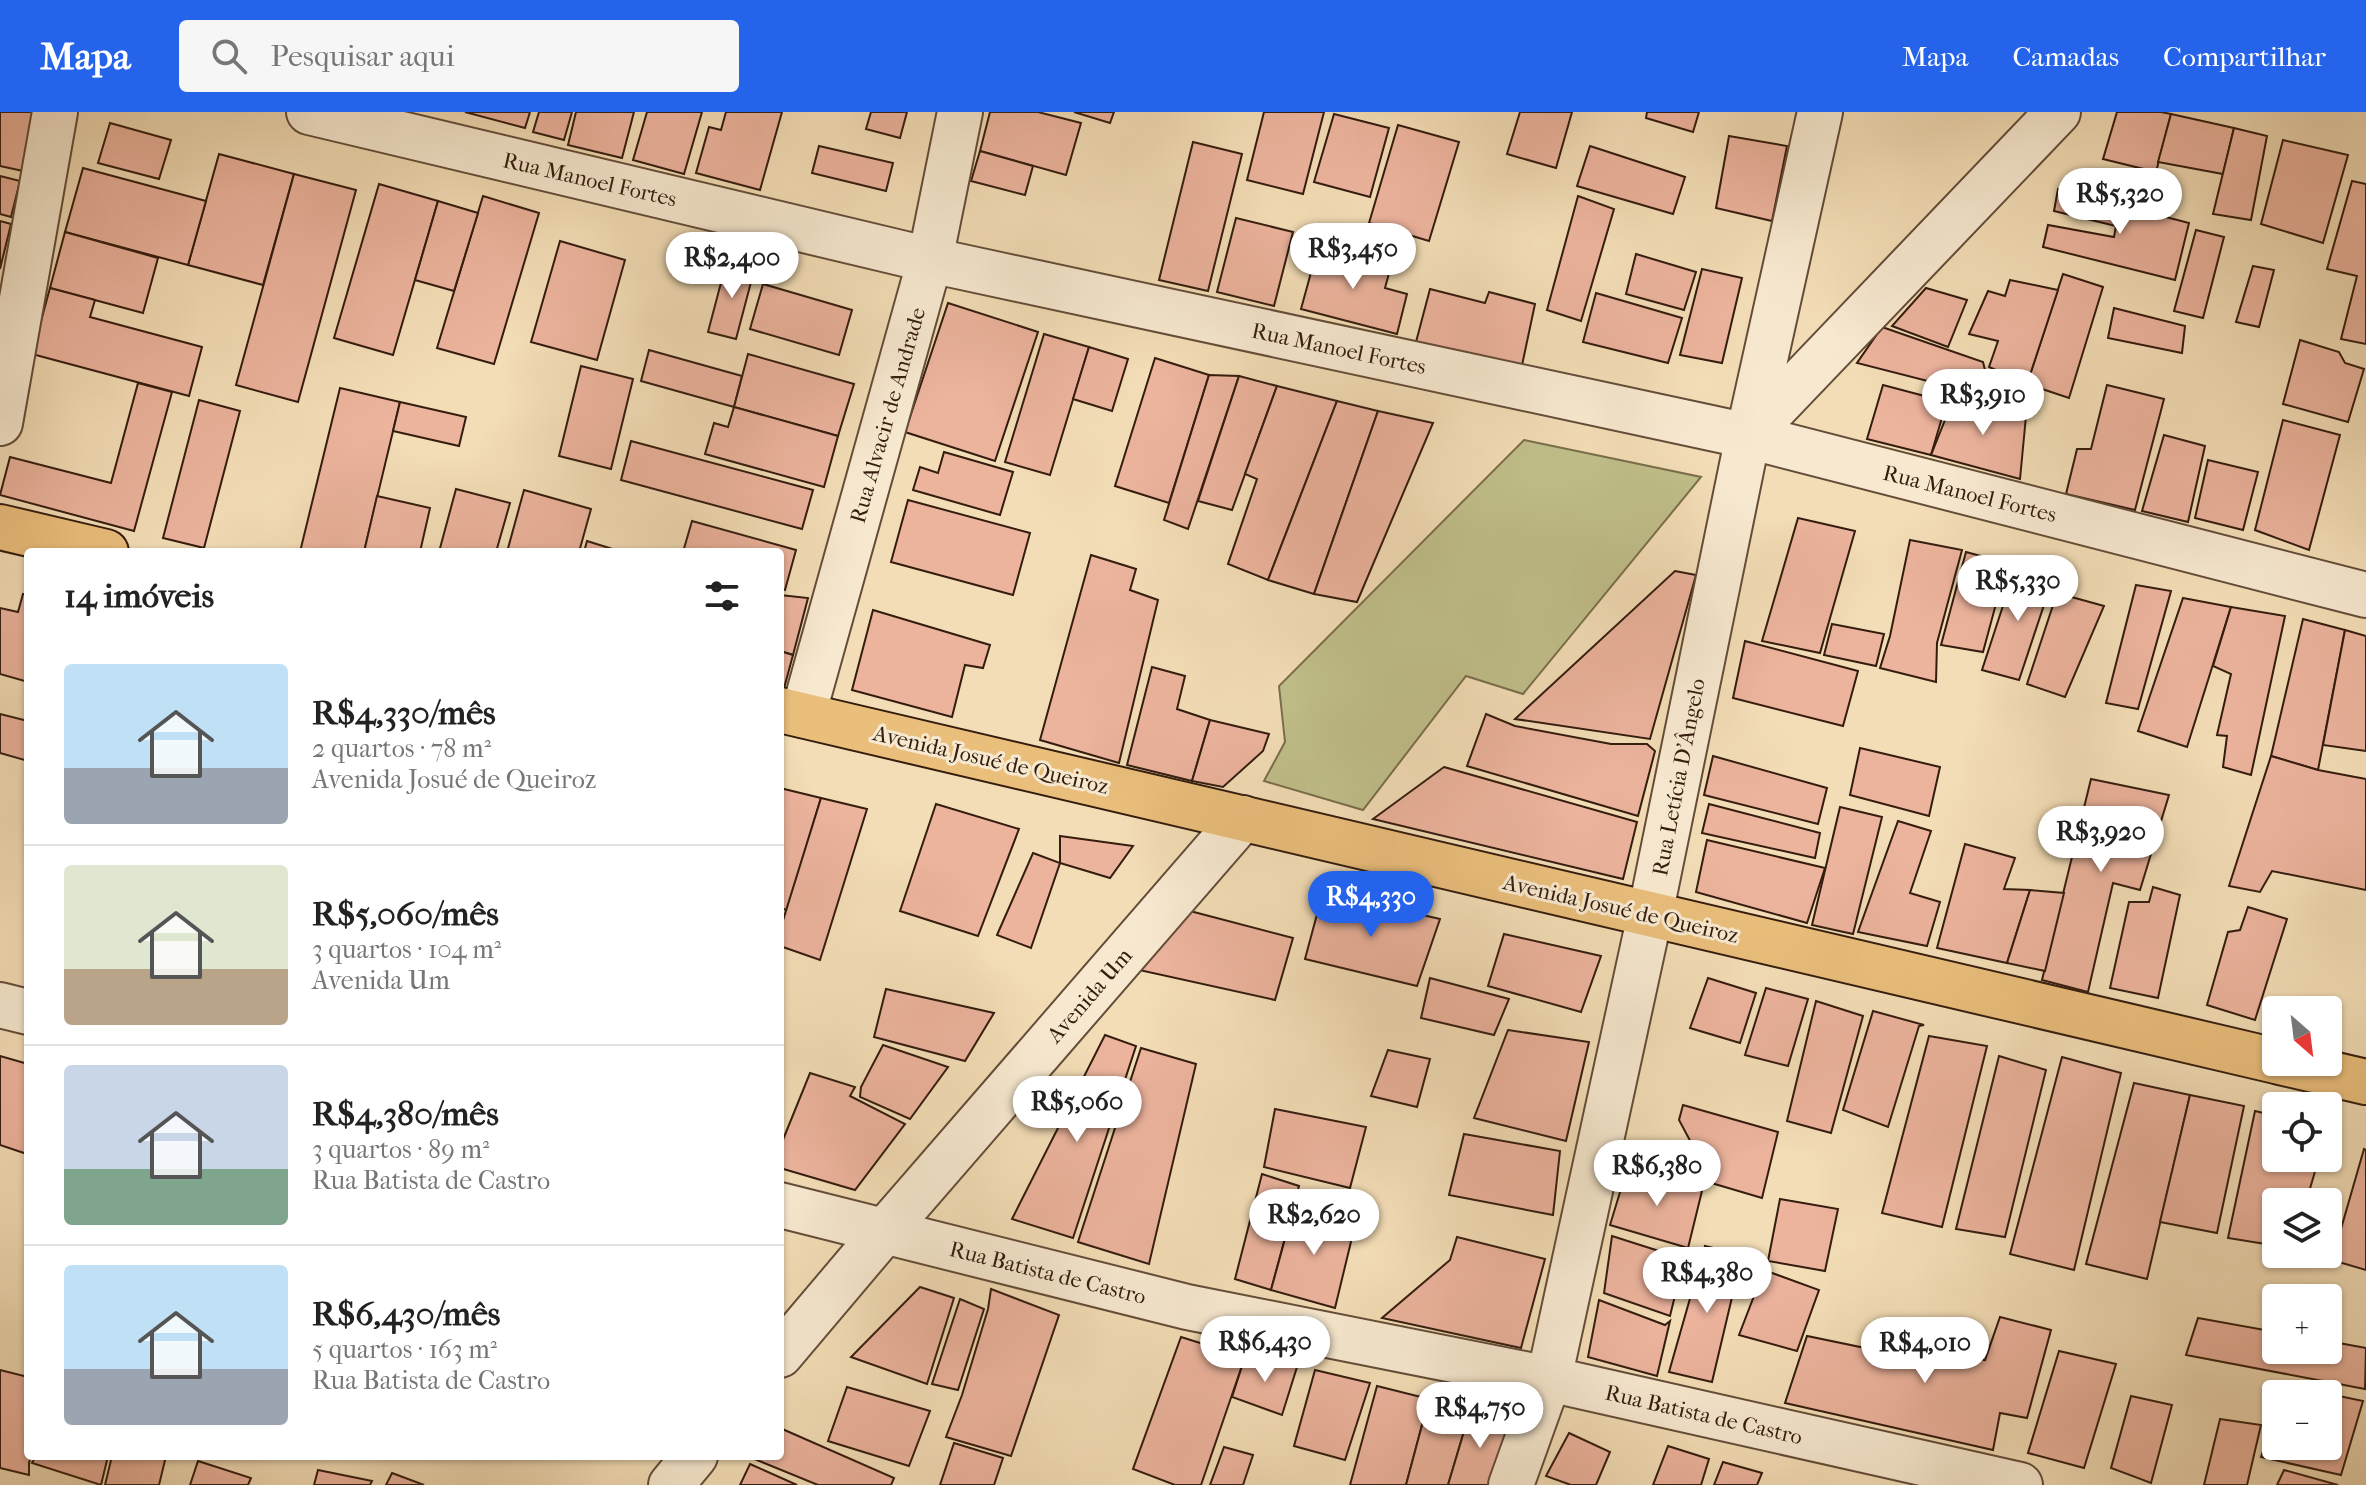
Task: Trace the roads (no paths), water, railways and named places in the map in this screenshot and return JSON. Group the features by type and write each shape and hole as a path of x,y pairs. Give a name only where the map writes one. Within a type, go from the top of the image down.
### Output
{"main road":[{"path":"0,527 89,548"},
{"name":"Avenida Josué de Queiroz","path":"792,712 2262,1058"},
{"name":"Avenida Josué de Queiroz","path":"2340,1076 2366,1082"}],"street":[{"path":"0,423 55,112"},
{"name":"Rua Manoel Fortes","path":"309,112 930,260 1748,436 2366,595"},
{"name":"Rua Alvacir de Andrade","path":"792,712 930,260 960,112"},
{"name":"Rua Letícia D'Ângelo","path":"1511,1485 1549,1379 1650,915 1748,436 1820,112"},
{"path":"1748,436 2058,112"},
{"name":"Avenida Um","path":"784,1350 1243,818"},
{"path":"0,1005 24,1011"},
{"name":"Rua Batista de Castro","path":"784,1206 1187,1307 1549,1379 2020,1485"},
{"path":"671,1485 692,1460"}]}
